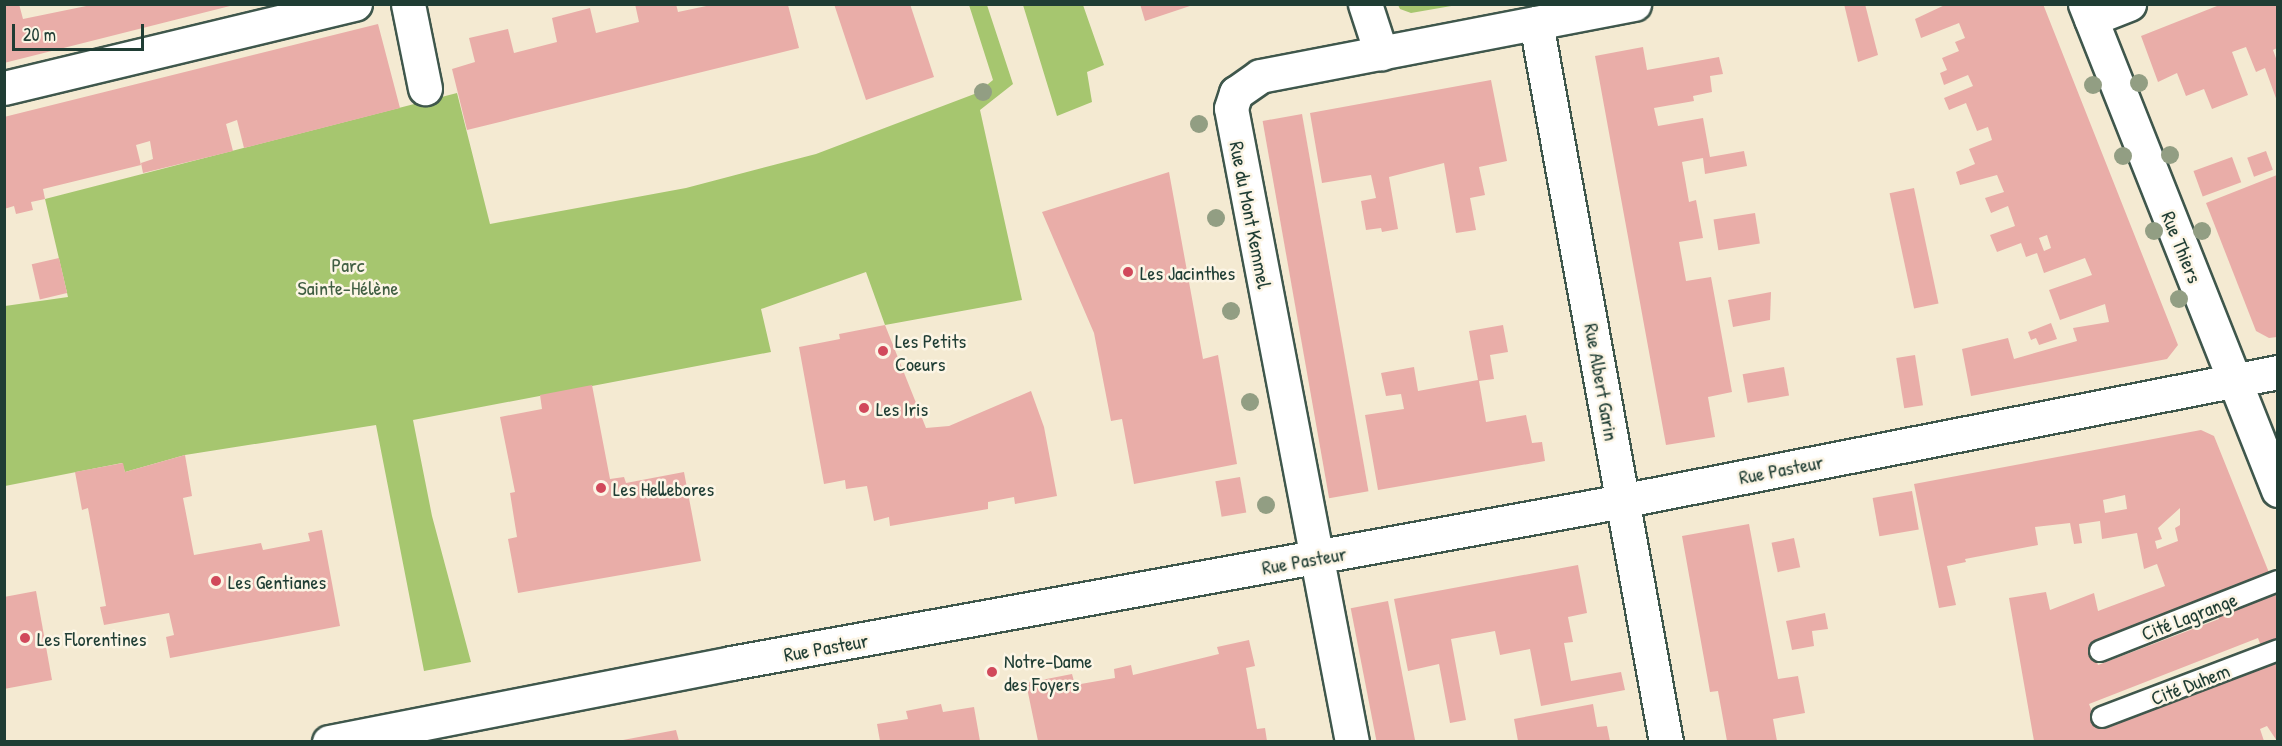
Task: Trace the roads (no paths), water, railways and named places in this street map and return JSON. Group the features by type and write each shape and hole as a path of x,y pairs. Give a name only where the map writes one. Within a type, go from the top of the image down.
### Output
{"street":[{"path":"4,88 354,4"},
{"path":"408,4 425,88"},
{"path":"1365,4 1381,53"},
{"name":"Rue du Mont Kemmel","path":"1352,741 1315,558 1231,108 1236,93 1260,76 1634,4"},
{"path":"2088,12 2129,4"},
{"name":"Rue Thiers","path":"2088,12 2277,490"},
{"name":"Rue Albert Garin","path":"1536,23 1666,741"},
{"name":"Rue Pasteur","path":"329,741 731,663 1624,500 2277,372"}],"lane":[{"name":"Cité Lagrange","path":"2100,651 2277,581"},
{"name":"Cité Duhem","path":"2102,717 2277,650"}],"place":[{"name":"Les Jacinthes","path":"1128,272"},
{"name":"Les Petits Coeurs","path":"883,351"},
{"name":"Les Iris","path":"864,408"},
{"name":"Les Hellebores","path":"601,488"},
{"name":"Les Gentianes","path":"216,581"},
{"name":"Les Florentines","path":"25,638"},
{"name":"Notre-Dame des Foyers","path":"992,672"}],"park label":[{"name":"Parc Sainte-Hélène","path":"348,276"}]}
